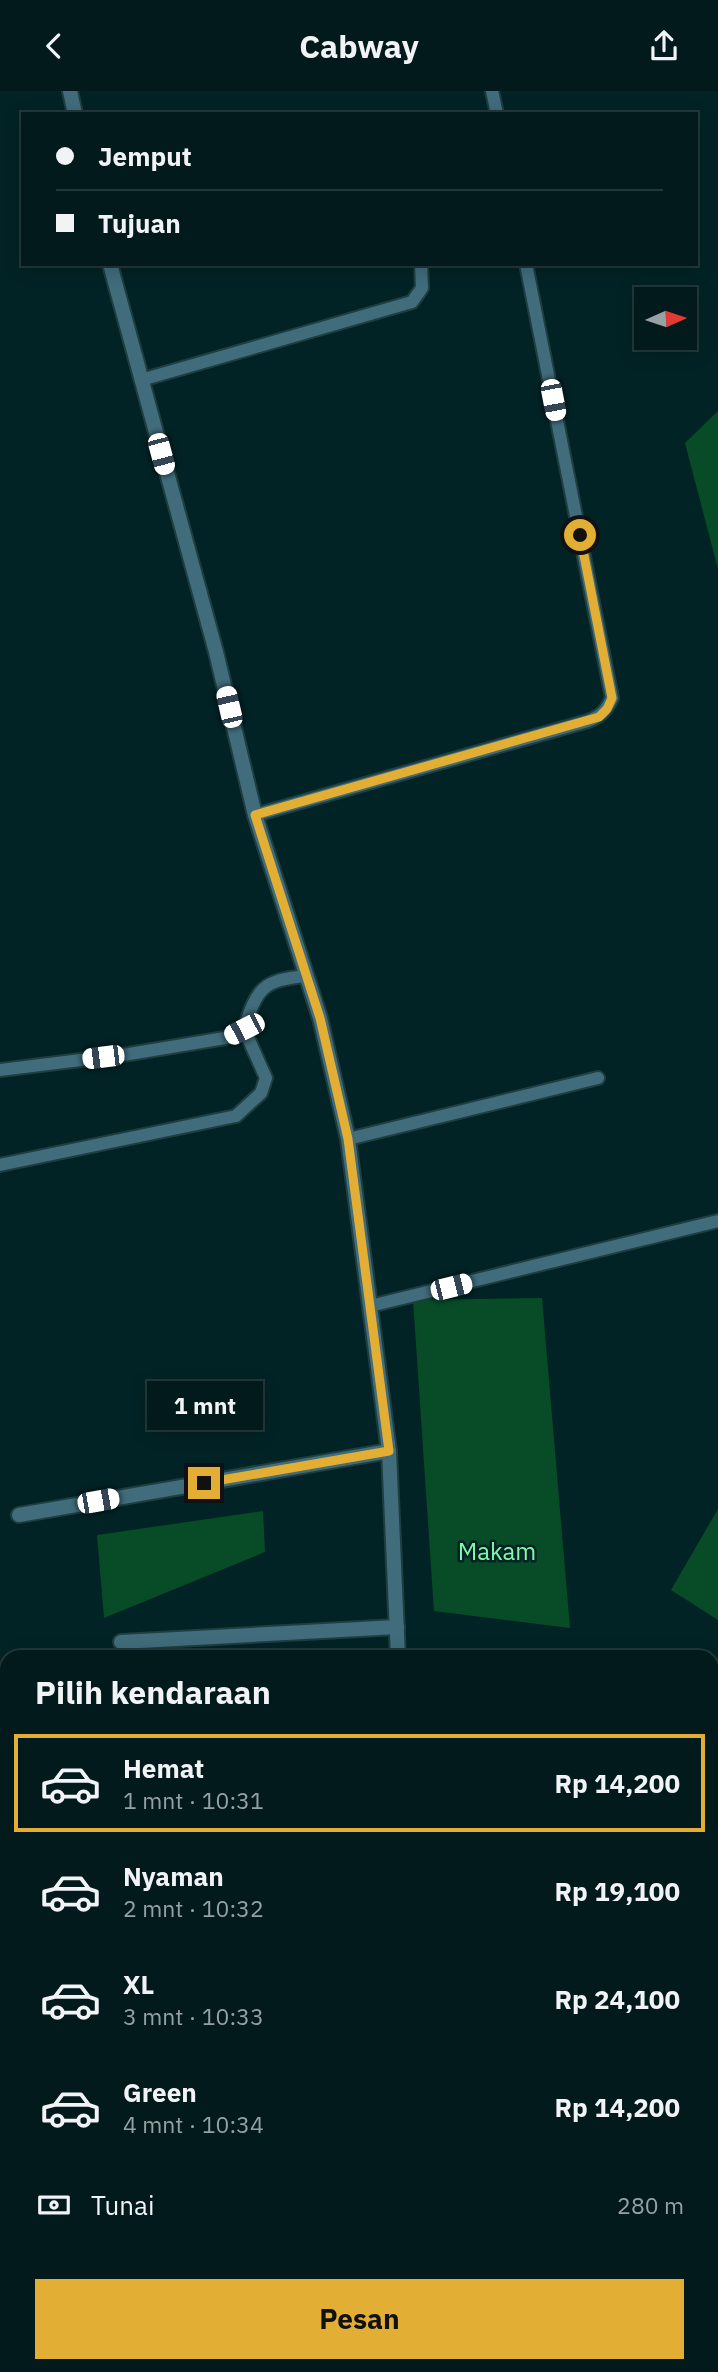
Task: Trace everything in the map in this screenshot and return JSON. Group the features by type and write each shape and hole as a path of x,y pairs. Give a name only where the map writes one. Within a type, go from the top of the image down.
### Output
{"street":[{"path":"70,91 75,112"},
{"path":"111,266 216,652 255,815 320,1018 348,1139 389,1451 398,1650"},
{"path":"19,1515 389,1451"},
{"path":"121,1641 397,1626"}],"lane":[{"path":"492,91 497,112"},
{"path":"141,380 412,302 422,288 421,266"},
{"path":"255,815 588,721 599,717 607,709 612,698 527,266"},
{"path":"0,1165 236,1117 261,1093 266,1078 244,1029 260,989 285,978 306,977"},
{"path":"0,1070 129,1054 225,1038 244,1029"},
{"path":"348,1139 598,1078"},
{"path":"370,1306 718,1221"}],"green space":[{"path":"718,411 718,569 685,443"},
{"name":"Makam","path":"542,1298 570,1628 434,1611 413,1300"},
{"path":"718,1509 718,1620 671,1590"},
{"path":"263,1511 265,1552 104,1618 97,1535"}],"route":[{"path":"204,1483 389,1451 348,1139 320,1018 255,815 599,717 612,698 580,535"}]}
